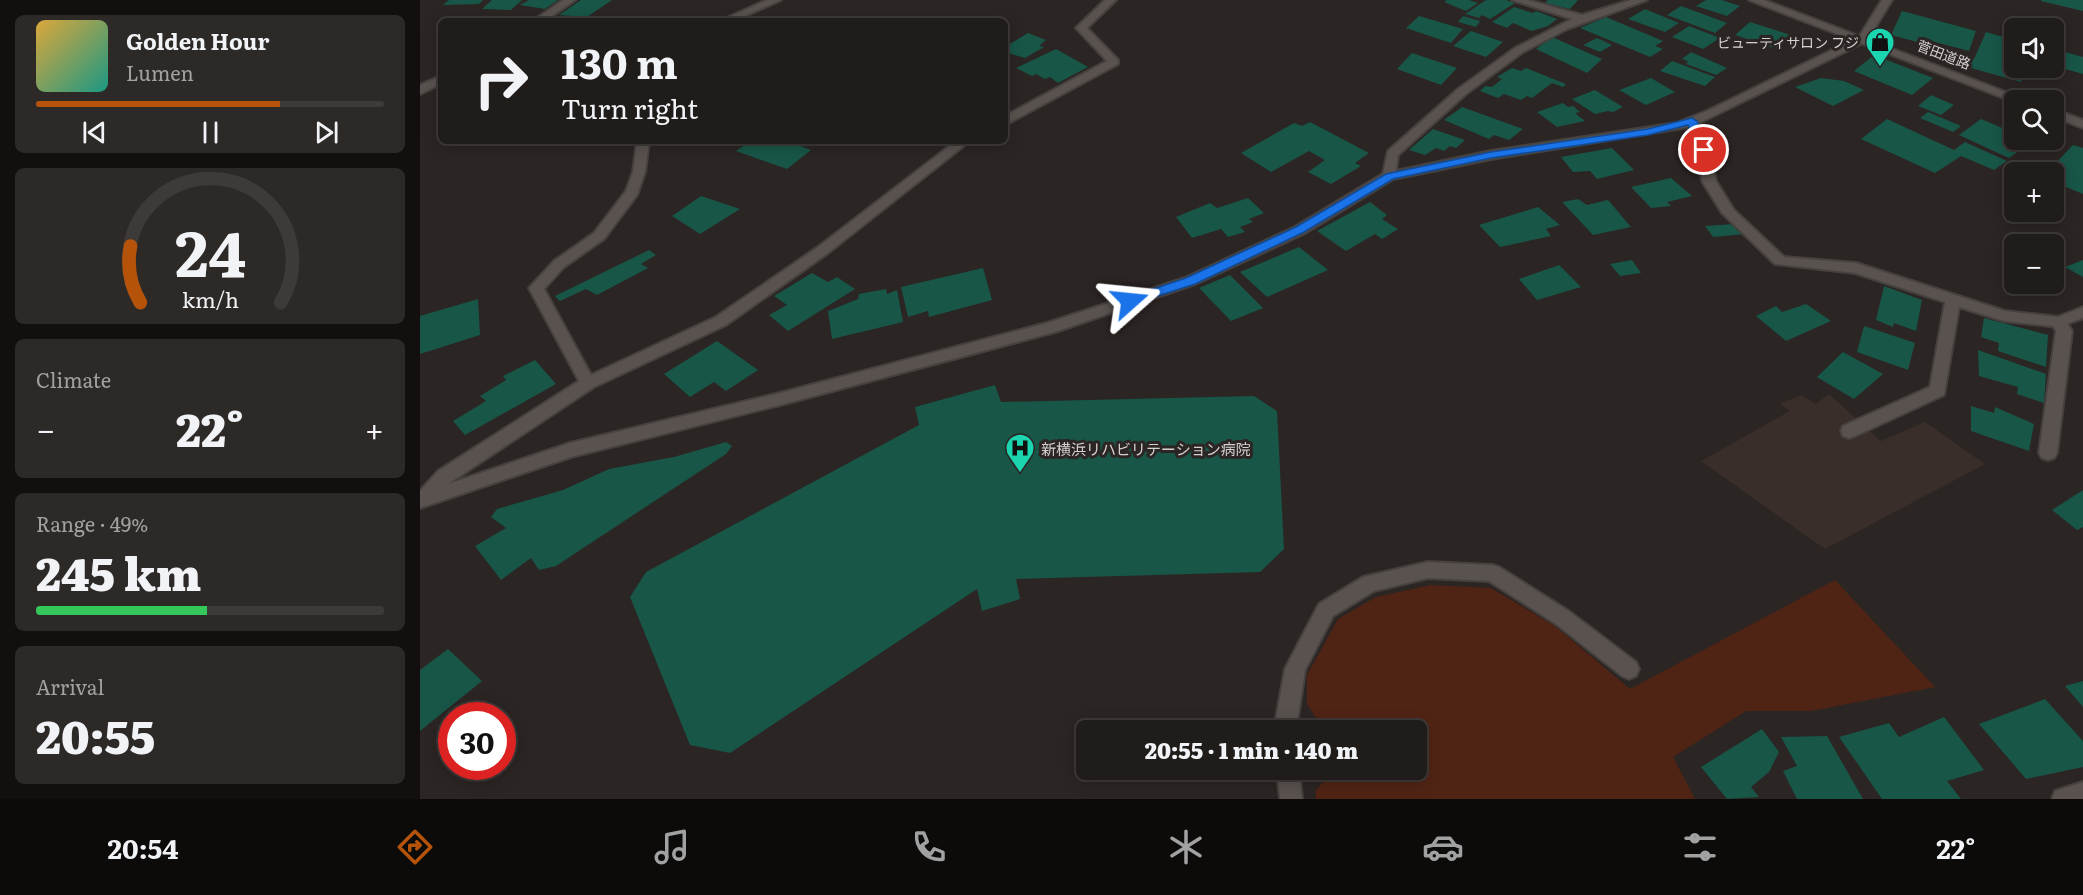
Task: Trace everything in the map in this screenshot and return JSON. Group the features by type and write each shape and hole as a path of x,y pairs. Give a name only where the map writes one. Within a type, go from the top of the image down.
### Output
{"street":[{"path":"543,18 570,0"},
{"path":"732,18 776,0"},
{"path":"1008,119 1114,62 1081,28 1111,0"},
{"path":"1517,0 1583,19"},
{"path":"1389,176 1392,154 1473,83 1541,37 1583,19 1642,0"},
{"name":"菅田道路","path":"1754,0 2004,93"},
{"path":"422,500 570,450 780,399 1050,328 1190,281 1300,230 1389,176 1491,155 1648,132 1692,121 1863,39 1887,0"},
{"path":"420,90 438,81"},
{"path":"2064,117 2083,124"},
{"path":"1692,121 1704,150 1709,181 1729,213 1780,261 1857,267 2004,316 2059,322 2083,312"},
{"path":"588,383 536,288 559,264 599,236 632,192 639,172 643,144"},
{"path":"422,500 444,476 588,383 721,321 823,250 958,144"},
{"path":"1849,431 1938,391 1953,299"},
{"path":"2048,453 2064,331 2059,322"},
{"path":"1287,720 1295,669 1326,610 1370,582 1428,570 1492,573 1563,618 1629,669"},
{"path":"1289,780 1291,799"},
{"path":"2063,799 2083,793"}],"shaded area":[{"path":"1829,394 1881,441 1925,422 1985,464 1825,549 1701,461 1790,411 1780,404 1801,395 1816,404"},
{"path":"1835,580 1935,687 1811,711 1746,711 1673,757 1695,799 1316,799 1315,791 1325,780 1427,780 1427,720 1317,720 1307,704 1307,675 1338,619 1376,597 1431,585 1491,588 1555,626 1630,689"}],"building":[{"path":"449,0 483,0 479,4 443,5"},
{"path":"492,0 522,0 511,10 482,9"},
{"path":"529,0 558,0 545,9 520,5"},
{"path":"581,0 612,0 587,17 559,15"},
{"path":"1469,0 1478,3 1466,11 1444,2"},
{"path":"1486,0 1506,0 1515,3 1490,19 1482,15 1479,18 1465,14"},
{"path":"1548,0 1578,0 1570,9 1545,3"},
{"path":"1706,0 1722,0 1740,6 1727,16 1696,6"},
{"path":"2083,0 2083,11 2041,1"},
{"path":"1681,6 1727,23 1715,33 1667,15"},
{"path":"1514,7 1533,13 1536,11 1557,19 1548,26 1532,31 1513,23 1507,28 1492,22"},
{"path":"1645,9 1679,23 1665,32 1628,19"},
{"path":"1902,11 1976,31 1969,51 1919,38 1917,42 1891,35"},
{"path":"1419,16 1463,29 1451,43 1406,28"},
{"path":"1463,16 1480,21 1476,27 1458,22"},
{"path":"1606,17 1663,41 1655,46 1663,49 1650,57 1580,28"},
{"path":"1750,22 1791,35 1777,49 1735,35"},
{"path":"1689,26 1720,38 1703,49 1672,37"},
{"path":"1471,31 1503,42 1486,57 1453,46"},
{"path":"1986,32 2004,37 2004,77 1957,64 1961,55 1974,59"},
{"path":"1028,33 1046,40 1039,46 1044,47 1025,58 1008,53 1008,45"},
{"path":"1552,37 1602,59 1587,73 1536,49"},
{"path":"1597,38 1612,45 1600,52 1583,45"},
{"path":"1056,49 1088,67 1058,83 1050,77 1045,79 1036,74 1032,76 1016,68"},
{"path":"1691,52 1727,68 1716,75 1686,64 1688,61 1682,59"},
{"path":"2064,52 2083,57 2083,74 2064,69"},
{"path":"1412,53 1457,68 1441,85 1397,69"},
{"path":"1874,55 1933,78 1912,95 1854,71"},
{"path":"1672,61 1715,77 1705,86 1660,71"},
{"path":"1512,68 1521,71 1526,68 1566,84 1563,87 1552,83 1532,98 1527,96 1521,100 1504,94 1498,98 1480,91 1485,86 1492,87 1502,79 1497,77"},
{"path":"1651,78 1675,92 1646,105 1619,90"},
{"path":"1821,78 1844,81 1864,90 1833,106 1795,87"},
{"path":"2007,78 2022,78 2021,82"},
{"path":"1595,90 1623,107 1613,112 1595,114 1572,99"},
{"path":"1931,95 1954,105 1941,115 1918,106"},
{"path":"1563,103 1568,107 1573,106 1580,112 1575,113 1585,121 1557,127 1537,112"},
{"path":"1462,107 1523,129 1509,140 1494,135 1489,139 1444,120"},
{"path":"1928,112 1961,126 1953,132 1920,118"},
{"path":"1887,119 1954,150 1965,142 2007,161 1994,170 1961,156 1935,173 1861,139"},
{"path":"1981,119 2004,129 2004,150 2020,150 2009,158 1959,135"},
{"path":"1310,122 1369,153 1355,163 1361,166 1331,184 1308,172 1325,160 1309,151 1271,172 1241,153 1294,123 1302,126"},
{"path":"1433,129 1465,140 1456,148 1450,146 1444,151 1436,148 1425,155 1409,150"},
{"path":"746,144 795,144 811,150 787,169 736,151"},
{"path":"2073,145 2083,148 2083,194 2064,186 2064,162 2057,162"},
{"path":"1612,148 1634,170 1597,179 1590,171 1573,172 1561,157"},
{"path":"1671,178 1692,196 1667,202 1671,206 1651,208 1631,187"},
{"path":"701,196 740,209 700,234 672,216"},
{"path":"1248,198 1264,213 1249,219 1253,222 1240,227 1245,232 1228,237 1221,229 1192,238 1176,217 1210,203 1217,208"},
{"path":"1578,199 1587,205 1608,200 1631,227 1593,235 1562,202"},
{"path":"1370,202 1387,215 1382,219 1398,229 1382,239 1375,234 1346,251 1317,231"},
{"path":"1538,207 1560,225 1546,229 1551,236 1500,247 1479,225"},
{"path":"1734,224 1744,234 1713,237 1705,226"},
{"path":"1299,247 1328,270 1267,297 1240,272"},
{"path":"649,250 656,255 641,264 648,268 597,295 586,289 560,301 555,296"},
{"path":"1632,260 1641,273 1620,276 1610,264"},
{"path":"2083,260 2083,277 2065,267"},
{"path":"1559,265 1581,287 1537,300 1519,279"},
{"path":"983,268 992,300 929,317 928,311 908,317 901,287"},
{"path":"812,273 828,282 837,277 855,289 788,331 769,315 787,305 774,296"},
{"path":"1230,275 1263,308 1231,321 1199,288"},
{"path":"1884,286 1922,300 1916,331 1894,323 1893,327 1876,320"},
{"path":"886,289 887,294 897,290 903,322 832,339 828,311 858,299 859,294"},
{"path":"478,299 480,335 420,354 420,316"},
{"path":"1806,304 1831,321 1786,341 1756,316 1776,306 1782,312"},
{"path":"1984,318 2048,335 2046,367 1998,351 1999,343 1981,337"},
{"path":"1864,326 1915,343 1908,370 1857,352"},
{"path":"717,341 758,370 726,391 714,382 690,397 664,374"},
{"path":"1978,350 2046,374 2044,403 2017,394 2018,387 1979,376"},
{"path":"1843,352 1883,374 1854,399 1817,377"},
{"path":"535,360 556,384 465,435 453,421 486,401 480,396 506,380 503,376"},
{"path":"995,385 1001,402 1254,396 1277,411 1284,549 1260,572 1016,579 1020,599 982,611 977,589 730,753 690,745 630,597 646,572 919,425 915,407"},
{"path":"1971,406 1994,413 1995,407 2034,424 2029,451 1971,431"},
{"path":"726,442 732,446 726,454 556,566 539,570 531,558 501,580 475,546 506,528 491,517 497,509 563,490 609,469 674,457"},
{"path":"2083,490 2083,527 2077,530 2052,510"},
{"path":"448,649 482,681 456,702 438,702 438,716 420,731 420,670"},
{"path":"2083,681 2083,707 2065,686"},
{"path":"2045,699 2083,741 2083,767 2026,779 1979,724"},
{"path":"1944,717 1984,770 1947,781 1961,799 1882,799 1839,737 1889,723 1899,737"},
{"path":"1762,729 1779,752 1769,772 1751,787 1759,797 1727,799 1701,767"},
{"path":"1827,736 1863,799 1797,799 1783,771 1797,766 1781,737"}],"place":[{"name":"ビューティサロン フジ","path":"1880,68"},
{"name":"新横浜リハビリテーション病院","path":"1020,474"}],"route":[{"path":"1130,301 1190,281 1300,230 1389,176 1491,155 1648,132 1680,126 1692,121 1704,150"}]}
